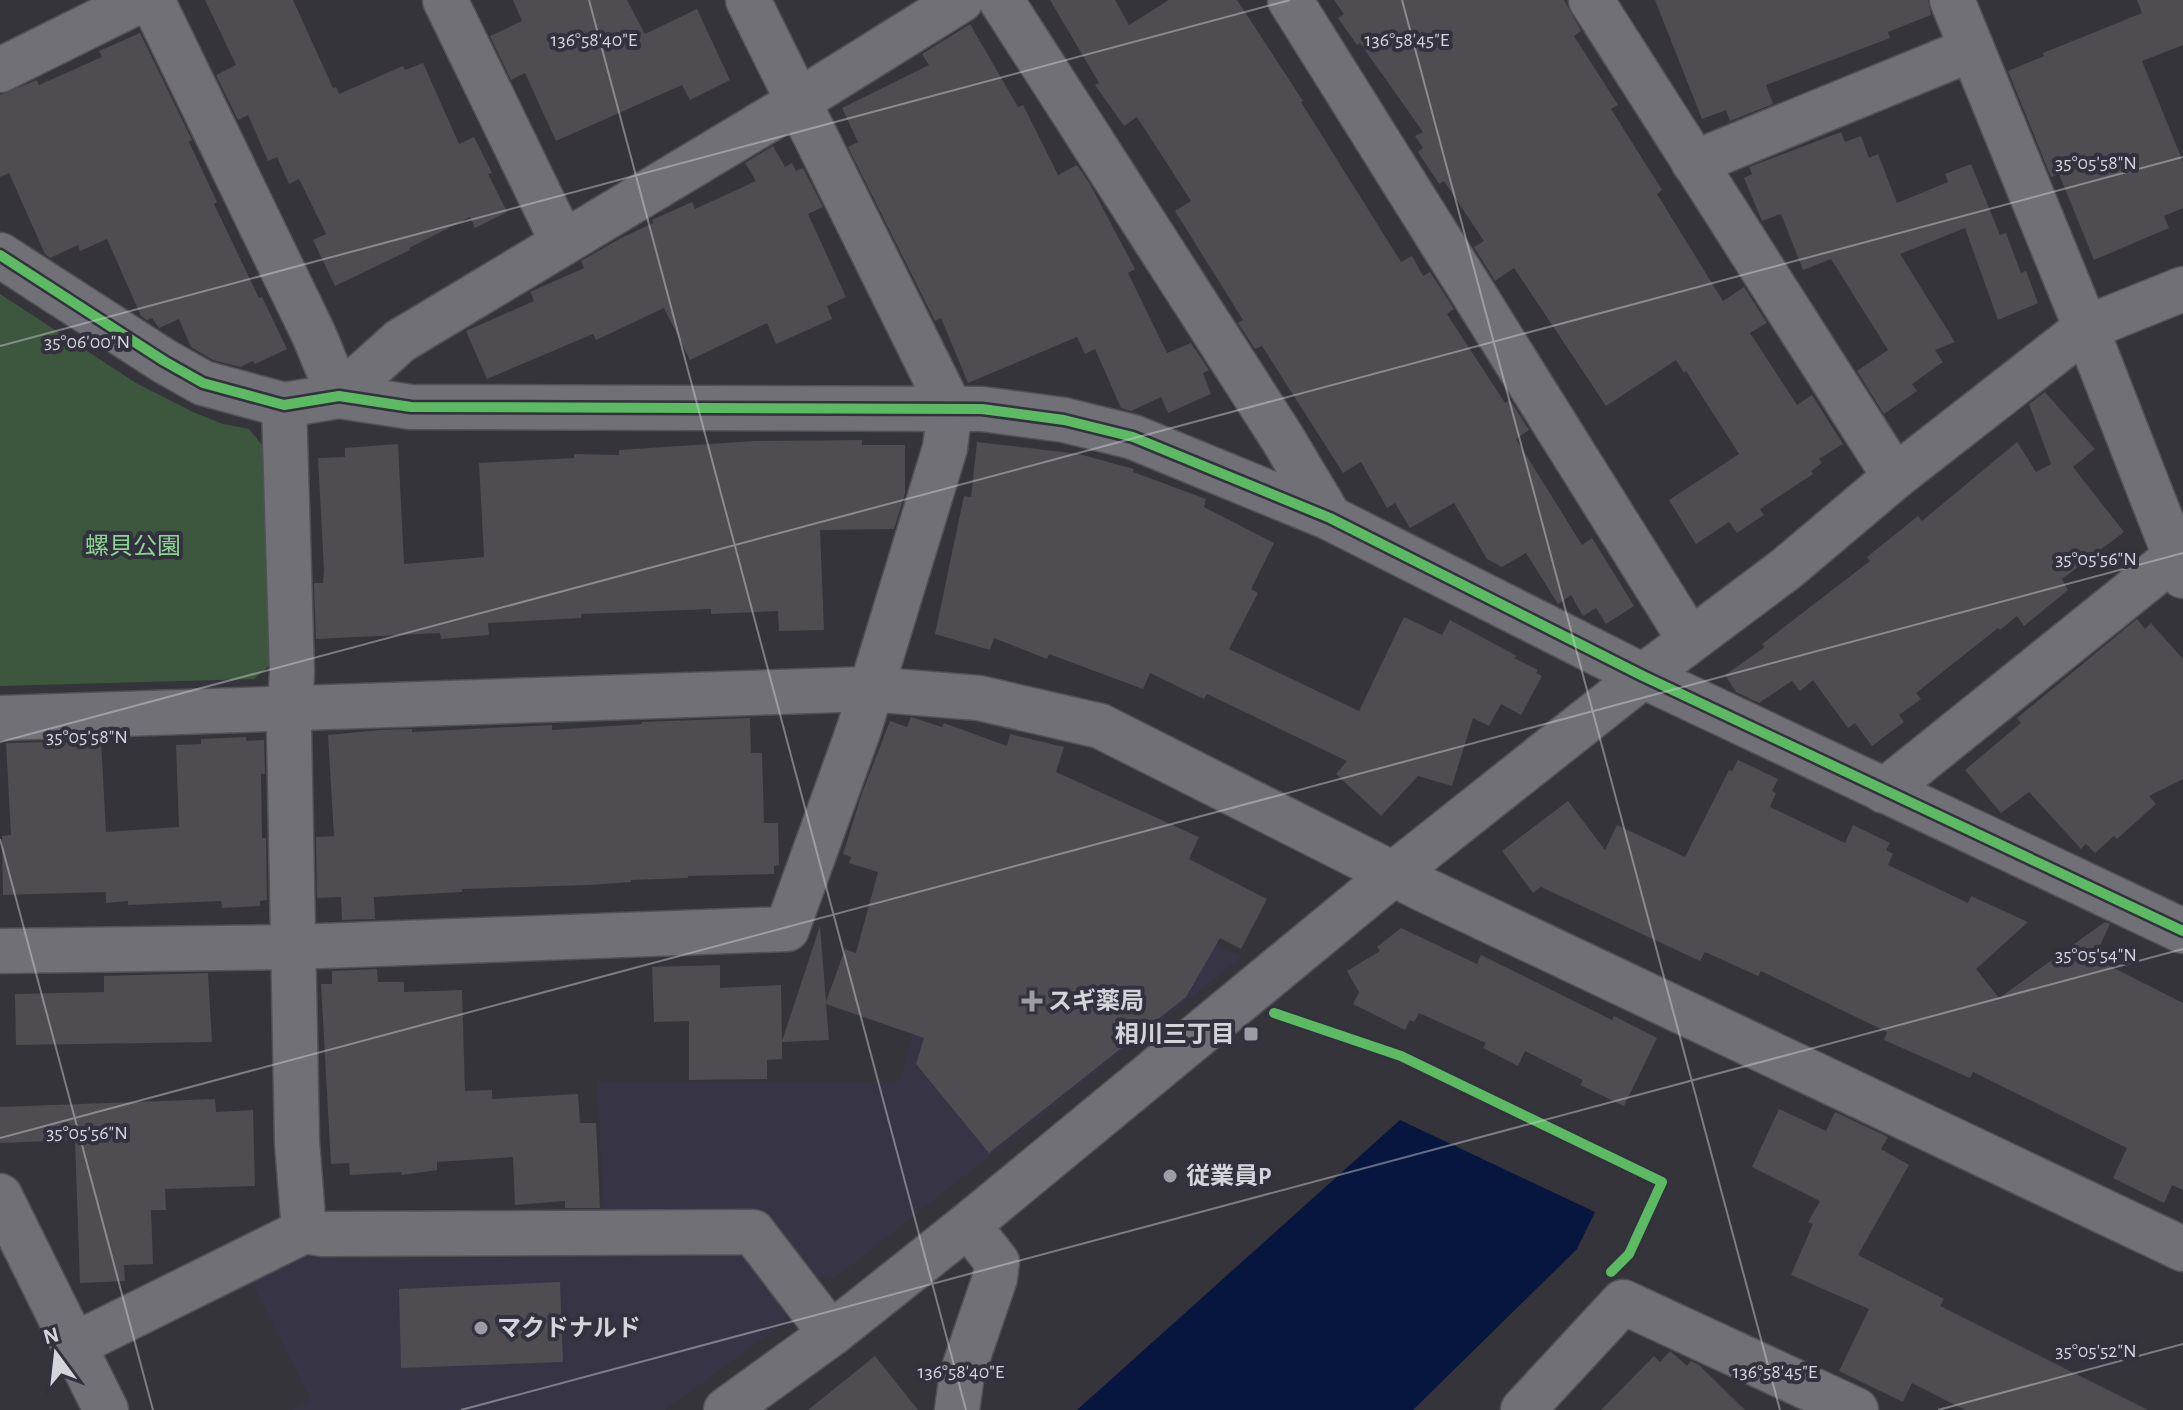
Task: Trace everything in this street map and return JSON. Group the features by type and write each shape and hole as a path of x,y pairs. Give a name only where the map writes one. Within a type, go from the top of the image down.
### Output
{"street":[{"path":"0,70 141,0"},
{"path":"152,0 314,335 339,396"},
{"path":"445,0 563,243"},
{"path":"0,951 294,947 787,929 859,729 945,448 950,408 748,0"},
{"path":"339,396 400,341 961,0"},
{"path":"1001,0 1281,436 1330,518"},
{"path":"1290,0 1690,640"},
{"path":"1591,0 1895,477"},
{"path":"1884,791 2179,566 1952,0"},
{"path":"1694,163 1972,49"},
{"path":"0,255 203,383 284,405 339,396 411,407 982,409 1064,420 1133,437 1330,518 1643,676 2183,931"},
{"path":"726,1410 831,1334 1392,875 1643,676 1786,569 1895,477 2086,328 2183,289"},
{"path":"284,405 297,1142 304,1231"},
{"path":"0,718 869,689 979,698 1100,726 1392,875 2183,1249"},
{"path":"0,1196 106,1410"},
{"path":"957,1410 962,1374 995,1278 997,1262 968,1225"},
{"path":"74,1345 304,1231 323,1234 753,1232 831,1334"},
{"path":"1523,1410 1623,1302 1856,1410"}],"shaded area":[{"path":"974,829 1242,957 835,1278 809,1276 764,1216 604,1219 597,1082 899,1081"},
{"path":"304,1248 740,1249 787,1300 785,1322 665,1410 291,1410 311,1400 249,1277"}],"green space":[{"name":"螺貝公園","path":"0,294 136,383 193,412 223,424 249,429 263,446 271,664 254,679 0,686"}],"water":[{"path":"1400,1120 1595,1212 1577,1249 1413,1410 1077,1410"}],"building":[{"path":"205,0 293,0 333,88 336,87 339,94 403,66 405,70 423,63 459,144 474,137 507,212 475,228 470,217 335,286 313,240 326,234 299,179 289,184 277,157 268,161 248,115 238,120 216,75 236,65"},
{"path":"513,0 627,0 645,34 697,9 730,80 690,100 682,85 556,141 525,73 511,80 490,36 522,21"},
{"path":"1050,0 1115,0 1129,25 1169,0 1237,0 1401,262 1412,256 1423,276 1430,272 1454,309 1447,314 1505,403 1510,400 1529,430 1516,439 1582,545 1592,538 1634,606 1606,624 1596,608 1583,616 1571,595 1558,604 1526,553 1502,567 1487,559 1454,503 1410,528 1395,503 1387,508 1361,462 1343,473 1262,346 1255,349 1238,323 1243,320 1175,211 1191,201 1137,117 1124,126 1095,85 1099,83"},
{"path":"1334,0 1564,0 1581,31 1574,36 1618,105 1611,109 1662,190 1657,194 1723,301 1744,287 1767,323 1750,333 1797,405 1812,395 1843,444 1819,459 1822,463 1811,471 1813,474 1760,509 1764,515 1737,533 1729,522 1696,544 1669,500 1739,454 1686,371 1684,373 1676,360 1606,406 1514,268 1495,281 1474,247 1484,241 1444,181 1439,184 1418,152 1423,148 1415,136 1423,132 1360,43 1357,45 1338,18 1344,14"},
{"path":"1655,0 1928,0 1931,15 1888,32 1890,38 1766,85 1773,104 1730,121 1726,110 1702,119"},
{"path":"2137,0 2183,0 2183,45 2142,61 2183,162 2183,208 2164,216 2169,228 2094,260 2059,174 2051,177 2008,71 2044,56 2043,53 2142,13"},
{"path":"970,24 1018,107 1023,105 1058,175 1077,165 1090,184 1135,269 1128,273 1167,353 1191,343 1209,370 1203,373 1211,394 1168,413 1161,397 1131,411 1121,408 1095,349 1085,354 1077,337 968,383 941,318 935,321 848,147 858,142 842,108 929,65 922,54"},
{"path":"140,33 192,140 189,142 217,202 214,204 287,349 255,364 253,361 240,367 213,360 191,347 179,319 159,328 152,318 147,320 141,316 107,239 80,251 78,245 50,258 45,254 9,173 0,177 0,95 37,80 39,85 102,57 99,51"},
{"path":"1841,132 1845,142 1861,136 1869,158 1878,154 1897,203 1948,182 1945,174 1971,164 2000,235 2006,233 2021,273 2026,271 2038,303 1998,320 1965,228 1900,254 1955,342 1935,350 1943,362 1912,384 1917,391 1884,414 1857,371 1888,350 1831,259 1803,270 1781,214 1762,221 1744,178 1752,174 1749,167"},
{"path":"773,146 785,167 792,163 796,171 803,168 823,207 808,214 846,297 827,306 832,319 776,344 767,323 690,360 664,308 596,340 593,334 487,379 466,331 534,301 530,292 584,268 581,261 653,223 652,220 692,202 695,209 756,181 745,163"},
{"path":"2045,392 2095,449 2073,467 2124,532 2062,579 2068,590 2024,626 2017,616 2000,630 1998,628 1916,693 1921,699 1899,715 1904,722 1872,746 1855,723 1848,728 1813,680 1800,691 1792,681 1759,703 1736,692 1725,675 1765,647 1762,644 1870,561 1867,557 1918,516 1922,521 2017,442 2036,472 2051,464 2029,404"},
{"path":"862,440 862,445 905,445 905,493 894,529 820,530 824,630 779,631 778,611 711,614 711,609 581,614 581,618 488,623 489,635 441,639 440,633 316,639 314,583 323,583 324,570 318,458 345,457 345,448 398,444 404,564 484,557 479,463 574,458 574,454 619,455 619,450 755,441"},
{"path":"977,442 1079,454 1134,469 1133,472 1206,499 1204,507 1274,543 1251,589 1258,593 1229,649 1359,711 1404,617 1442,635 1450,620 1517,656 1514,658 1538,670 1536,673 1542,676 1521,715 1501,704 1489,726 1473,718 1452,786 1418,776 1381,816 1336,774 1347,761 1207,694 1204,699 1150,673 1143,689 1049,654 1047,659 994,638 990,650 935,634 964,496 971,497"},
{"path":"2137,619 2145,629 2151,623 2183,659 2183,779 2149,796 2156,804 2117,839 2114,836 2095,853 2086,844 2081,849 2029,792 2001,813 1965,770 2021,723 2017,718"},
{"path":"911,717 942,727 944,723 1007,746 1010,734 1064,747 1056,772 1199,837 1189,859 1267,899 1241,949 1220,938 1186,997 989,1153 916,1064 924,1038 826,1004 829,1040 782,1042 782,1059 767,1060 767,1079 689,1080 689,1021 654,1022 652,967 720,965 720,988 781,985 782,1041 820,926 826,1002 845,949 856,953 878,872 849,863 851,857 843,854 862,793 890,721 907,727"},
{"path":"750,718 751,753 762,753 764,823 778,823 779,865 774,866 774,874 688,876 374,897 375,919 342,920 341,897 317,898 316,837 334,836 328,735 380,730 412,729 412,732 552,725 552,730 642,722"},
{"path":"246,737 246,741 264,740 262,838 266,838 267,900 260,901 260,906 222,908 221,901 106,903 106,892 3,895 2,836 11,835 6,743 101,741 106,832 179,827 176,745 201,744 201,739"},
{"path":"1738,760 1778,779 1772,791 1776,793 1770,807 1845,843 1853,825 1890,843 1886,850 1893,854 1888,865 1968,903 1971,896 2028,922 1976,969 1999,998 2105,922 2110,924 2094,958 2183,1003 2183,1190 2172,1185 2164,1203 2113,1178 2127,1148 1973,1072 1970,1078 1884,1040 1887,1032 1761,971 1758,976 1705,952 1700,961 1541,887 1533,893 1502,851 1568,801 1605,850 1617,825 1685,857 1729,770 1732,771"},
{"path":"1401,928 1477,964 1481,955 1612,1020 1614,1016 1657,1038 1624,1106 1580,1085 1583,1080 1525,1051 1518,1066 1483,1048 1486,1043 1419,1013 1414,1022 1410,1020 1405,1030 1353,1004 1359,992 1347,971 1380,951 1377,947"},
{"path":"377,969 378,982 404,982 404,992 462,990 465,1091 492,1090 492,1099 578,1094 580,1123 596,1123 600,1208 565,1208 565,1201 515,1205 513,1157 437,1162 437,1170 402,1175 401,1172 350,1175 349,1163 331,1164 321,984 332,984 332,971"},
{"path":"208,973 212,1042 16,1045 15,994 104,992 104,976"},
{"path":"215,1099 216,1112 253,1110 255,1186 165,1189 166,1210 151,1210 153,1264 124,1265 125,1281 80,1283 75,1140 0,1143 0,1107"},
{"path":"1779,1109 1826,1131 1835,1112 1888,1137 1881,1149 1909,1165 1858,1255 1944,1299 1940,1306 2148,1410 1965,1410 1912,1383 1903,1402 1839,1371 1869,1309 1791,1275 1813,1224 1808,1222 1820,1201 1752,1167"},
{"path":"560,1282 563,1362 401,1368 399,1289"},
{"path":"1670,1351 1687,1366 1691,1361 1699,1365 1745,1410 1601,1410 1654,1356 1660,1362"},
{"path":"875,1356 918,1410 808,1410"}],"cycle path":[{"path":"0,255 203,383 284,405 339,396 411,407 982,409 1064,420 1133,437 1330,518 1643,676 2183,931"},
{"path":"1274,1013 1401,1056 1662,1182 1629,1254 1611,1272"}],"place":[{"name":"スギ薬局","path":"1032,1001"},
{"name":"相川三丁目","path":"1251,1034"},
{"name":"従業員P","path":"1170,1176"},
{"name":"マクドナルド","path":"481,1328"}]}
